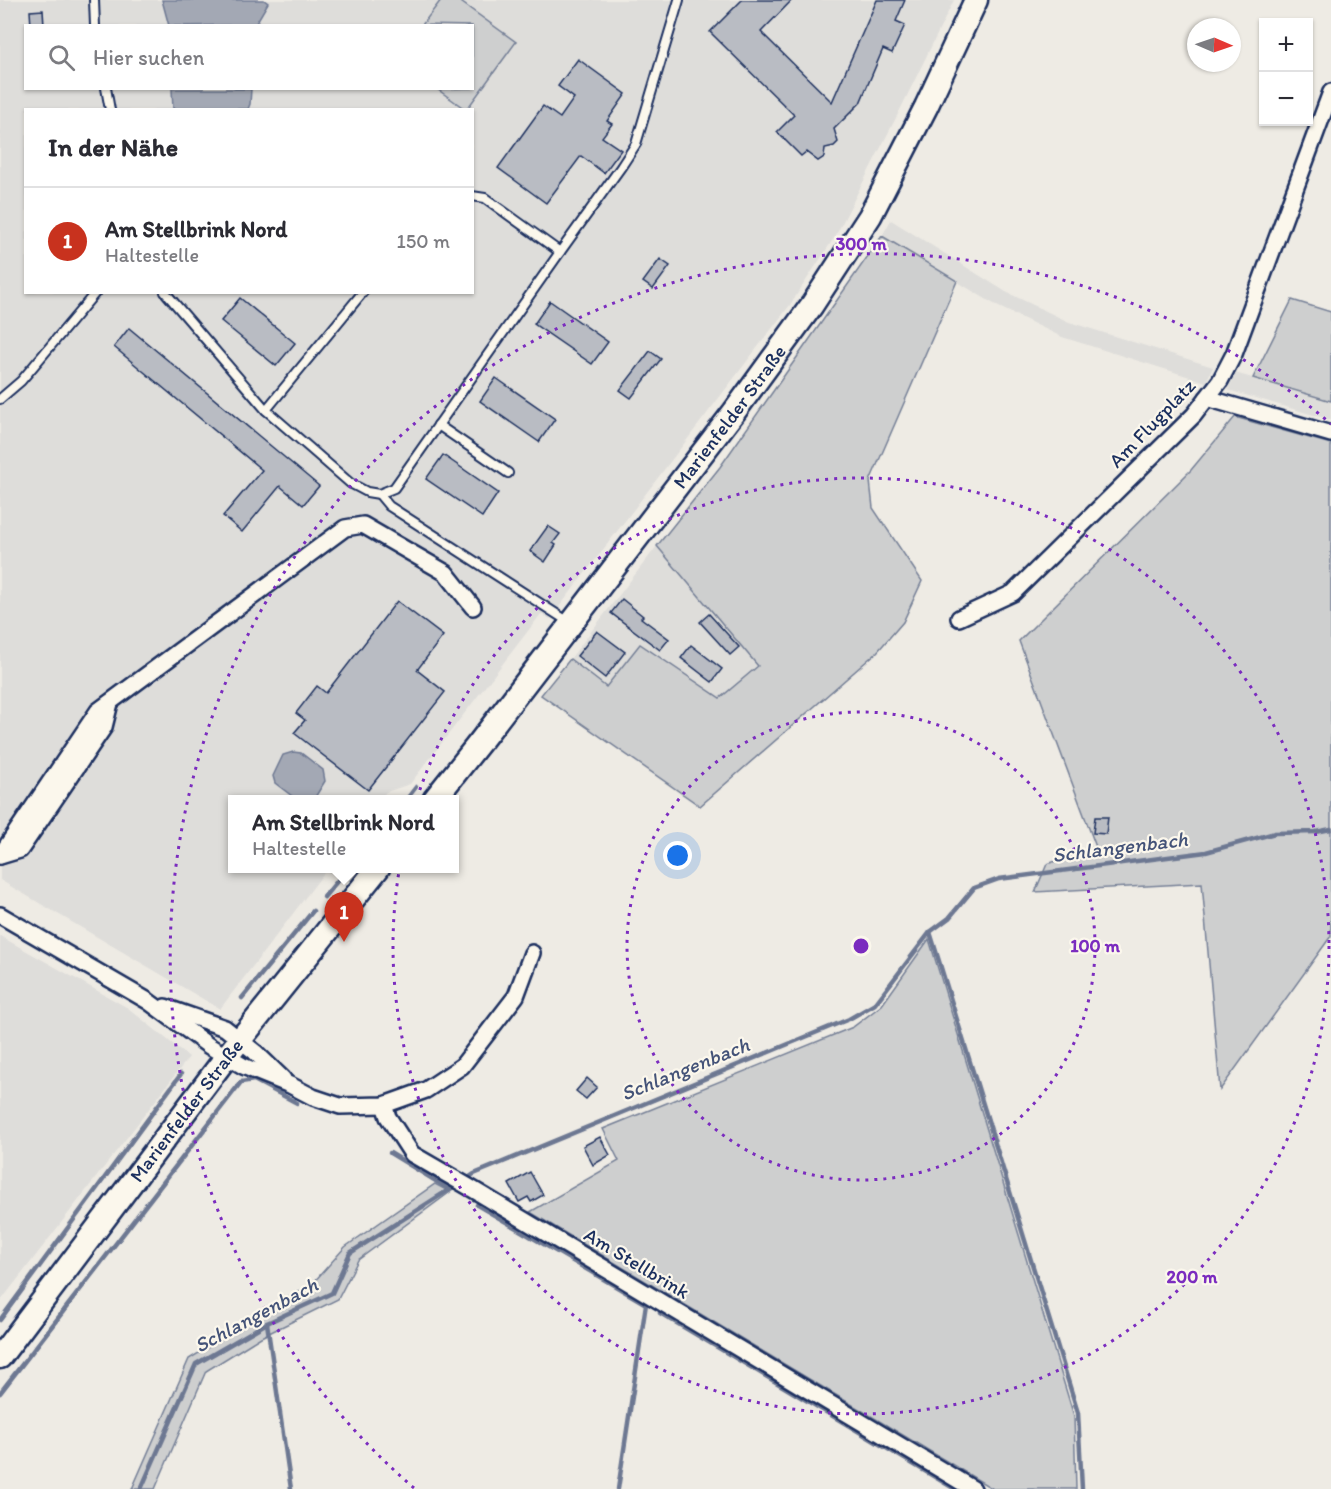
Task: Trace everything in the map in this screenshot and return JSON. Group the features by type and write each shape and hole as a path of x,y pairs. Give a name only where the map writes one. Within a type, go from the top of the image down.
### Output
{"main road":[{"name":"Marienfelder Straße","path":"438,795 740,403 812,305 870,216 926,107 976,0"},
{"name":"Marienfelder Straße","path":"0,1357 234,1048 374,873"}],"street":[{"name":"Am Flugplatz","path":"960,618 1013,592 1194,415 1220,381 1234,354 1331,92"},
{"path":"1207,398 1331,434"},
{"path":"0,856 98,711 345,528 363,525 446,573 473,607"},
{"path":"0,915 148,1001 209,1046 234,1048 290,1085"},
{"path":"148,1001 225,1028 243,1066 313,1097 340,1106 384,1105 426,1090 462,1066 516,996 532,953"},
{"name":"Am Stellbrink","path":"384,1105 388,1117 412,1154 973,1489"}],"lane":[{"path":"94,0 95,24"},
{"path":"167,294 266,410 350,483 367,492 379,494 394,488 636,144 679,0"},
{"path":"106,90 110,108"},
{"path":"474,196 485,198 560,252"},
{"path":"0,399 21,381 94,294"},
{"path":"266,410 361,294"},
{"path":"438,425 508,473"},
{"path":"379,494 389,506 571,624"}],"shaded area":[{"path":"0,0 954,0 836,235 790,305 550,619 541,614 410,784 383,795 228,795 228,873 324,873 220,1009 0,880"},
{"path":"162,0 264,0 268,3 256,24 168,24"},
{"path":"441,0 458,0 516,42 468,108 464,108 438,90 474,90 474,24 423,24"},
{"path":"172,90 251,90 248,108 173,108"},
{"path":"891,220 1006,292 1069,322 1213,367 1206,382 1062,337 999,307 882,236"},
{"path":"882,236 957,281 870,481 873,508 922,581 903,622 877,652 700,806 541,695 570,659 606,687 640,644 720,698 758,666 657,546 720,467"},
{"path":"1292,300 1331,312 1331,401 1253,378"},
{"path":"1235,373 1331,401 1331,420 1228,390"},
{"path":"1235,417 1331,444 1331,936 1220,1090 1202,883 1035,892 1047,864 1096,847 1019,641 1191,470"},
{"path":"657,546 759,666 720,698 640,644 606,687 570,659"},
{"path":"293,752 301,753 323,770 325,781 316,795 291,795 275,783 273,776 283,755"},
{"path":"0,936 128,1008 189,1057 0,1302"},
{"path":"929,939 1074,1416 1076,1489 993,1489 530,1212 619,1161 603,1129 853,1027 882,1005"},
{"path":"435,1184 450,1192 358,1260 338,1299 261,1337 206,1371 155,1489 132,1489 189,1359 313,1283 345,1247"}],"building":[{"path":"742,0 792,0 761,32 832,102 877,0 905,0 896,21 905,25 892,53 883,49 860,103 834,129 838,142 834,146 825,148 824,157 818,161 806,152 801,156 777,132 794,115 710,32"},
{"path":"43,10 44,24 31,24 30,11"},
{"path":"578,59 626,94 607,121 612,124 602,137 621,150 604,173 581,156 546,203 498,168 543,106 560,118 574,98 558,86"},
{"path":"660,259 670,266 653,289 643,282"},
{"path":"240,298 295,343 276,366 221,321"},
{"path":"550,301 608,342 592,364 534,324"},
{"path":"129,328 319,486 303,505 280,486 242,532 223,516 262,470 114,347"},
{"path":"650,351 661,359 631,398 620,390"},
{"path":"496,378 555,419 539,442 480,401"},
{"path":"443,455 498,493 482,517 426,479"},
{"path":"548,526 560,534 553,543 556,545 545,562 530,551"},
{"path":"622,599 643,616 641,618 669,639 660,650 611,613"},
{"path":"397,601 443,636 417,670 445,692 368,790 294,733 305,720 296,713 317,686 326,693"},
{"path":"709,614 739,647 730,655 700,622"},
{"path":"597,631 625,652 605,678 577,656"},
{"path":"691,645 722,669 712,682 681,658"},
{"path":"1095,817 1108,817 1106,834 1093,833"},
{"path":"587,1078 597,1087 586,1099 576,1091"},
{"path":"600,1137 610,1155 593,1165 583,1146"},
{"path":"530,1172 543,1195 531,1202 528,1197 519,1202 509,1184"}],"waterway":[{"path":"410,795 416,787"},
{"name":"Schlangenbach","path":"465,1180 474,1174 849,1019 875,1004 930,932 949,918 974,888 999,879 1206,852 1275,833 1316,832 1331,829"},
{"path":"324,897 344,873"},
{"path":"242,998 313,911"},
{"path":"930,932 1078,1413 1082,1489"},
{"path":"0,1320 181,1074"},
{"path":"0,1393 241,1082 254,1080 297,1103"},
{"path":"390,1153 449,1189"},
{"name":"Schlangenbach","path":"141,1489 196,1364 267,1323 332,1293 350,1253 458,1184"},
{"path":"477,1205 646,1304 618,1489"},
{"path":"660,1313 955,1489"},
{"path":"267,1323 291,1489"}],"place":[{"name":"Am Stellbrink Nord","path":"344,942"}]}
